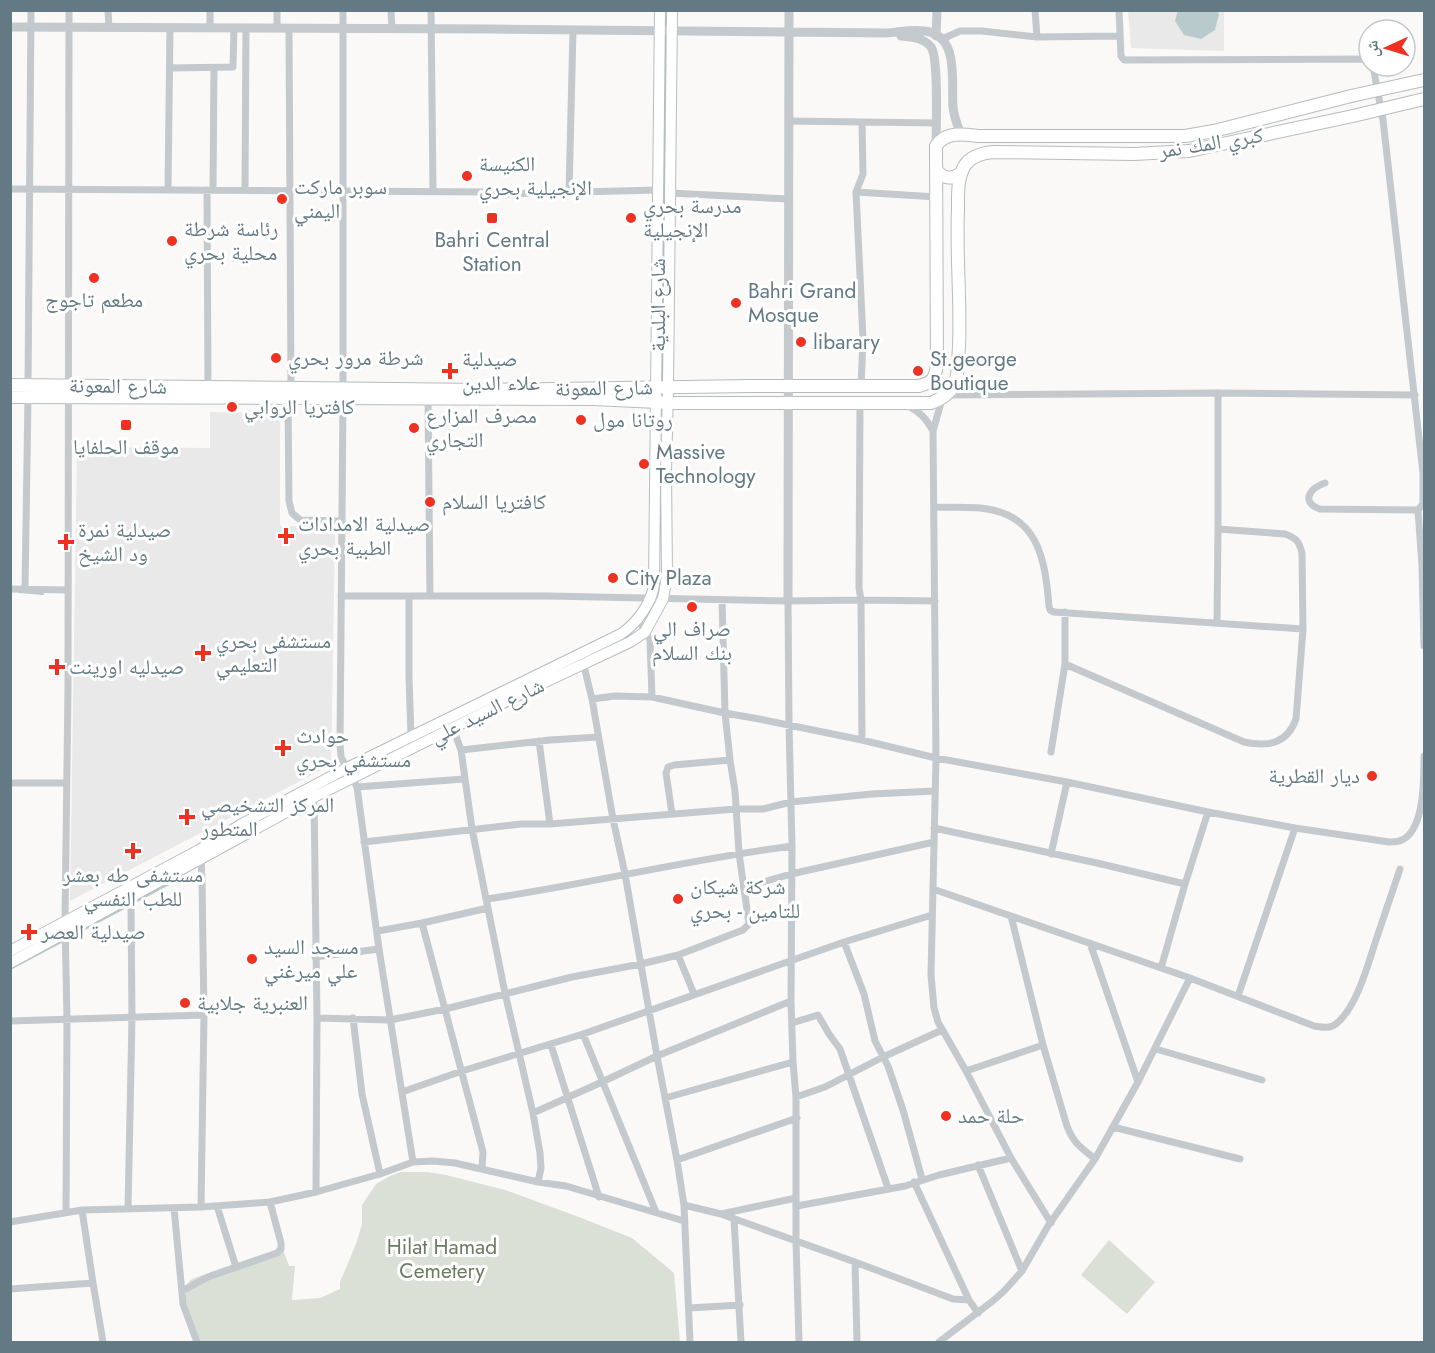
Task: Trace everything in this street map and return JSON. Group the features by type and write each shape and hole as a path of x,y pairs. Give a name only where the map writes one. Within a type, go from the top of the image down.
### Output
{"highway":[{"name":"كبري المك نمر","path":"961,134 979,136 1185,136 1425,80"},
{"name":"كبري المك نمر","path":"961,173 967,162 987,153 1181,152 1425,99"},
{"path":"936,146 946,136 961,134"},
{"name":"شارع المعونة","path":"342,394 663,387 919,386 929,383 936,374 938,310 936,146"},
{"path":"936,169 947,178 961,173"},
{"path":"944,397 955,383 958,372 958,203 961,173"},
{"name":"شارع المعونة","path":"10,385 28,391 342,394 428,399 593,399 663,403 931,403 944,397"},
{"name":"شارع المعونة","path":"68,391 208,387 289,393"},
{"name":"شارع المعونة","path":"10,397 28,391"}],"main road":[{"name":"شارع البلدية","path":"649,599 654,585 663,403 659,190 660,10"},
{"name":"شارع البلدية","path":"663,387 670,193 672,10"},
{"name":"شارع البلدية","path":"661,472 667,576 663,599"},
{"name":"شارع السيد علي","path":"10,951 129,898 200,854 242,824 352,777 453,729 583,659 630,628 649,599"},
{"path":"645,632 663,599"},
{"name":"شارع السيد علي","path":"10,963 65,927 200,854 352,777 411,737 583,659 630,642 645,632"}],"street":[{"path":"25,589 31,10"},
{"path":"66,1212 69,10"},
{"path":"108,10 108,28"},
{"path":"210,10 210,28"},
{"path":"277,10 277,28"},
{"path":"343,10 340,744 341,757 352,777 364,842 412,1162"},
{"path":"391,10 392,29"},
{"path":"431,10 433,191"},
{"path":"789,10 788,601 792,846 791,1001 797,1118 796,1242 799,1342"},
{"path":"937,10 939,37 950,56 953,112 961,134"},
{"path":"1035,10 1037,36"},
{"path":"1119,10 1119,36 1121,56 1124,60 1357,59"},
{"path":"10,27 887,33 923,30 939,37 960,31 1037,36 1119,36"},
{"path":"168,190 170,28"},
{"path":"170,68 233,67 234,28"},
{"path":"245,190 246,28"},
{"path":"289,28 289,501 292,513 300,520 341,522"},
{"path":"569,193 573,30"},
{"path":"887,33 924,41 934,52 936,146"},
{"path":"208,387 214,68"},
{"path":"1375,78 1383,120 1423,473 1423,504 1418,510 1425,646"},
{"path":"789,121 936,123"},
{"path":"861,386 863,339 856,192 863,174 862,122"},
{"path":"10,189 433,191 496,194 659,190"},
{"path":"856,192 937,197"},
{"path":"670,193 789,199"},
{"path":"1050,1223 1011,1158 942,1030 934,1008 931,975 936,758 933,431 944,397 1218,393 1415,395"},
{"path":"1217,623 1218,393"},
{"path":"428,399 430,596"},
{"path":"860,403 859,588 862,740"},
{"path":"901,403 919,411 927,419 933,431"},
{"path":"1325,483 1312,488 1309,495 1313,507 1418,510"},
{"path":"934,507 982,508 1017,520 1029,531 1038,547 1044,567 1050,610 1303,629"},
{"path":"1065,664 1244,742 1258,745 1272,743 1292,731 1296,719 1303,629 1300,543 1294,537 1285,534 1218,529"},
{"path":"10,589 68,590"},
{"path":"341,596 548,596 934,602"},
{"path":"409,597 411,737"},
{"path":"317,1018 390,1020 445,1009 572,977 678,955 743,930 749,924 739,853 735,791 725,713 722,600"},
{"path":"1052,752 1065,664 1065,612"},
{"path":"638,619 650,640 652,697"},
{"path":"583,659 677,1160 684,1205 690,1342"},
{"path":"592,699 615,696 652,697 862,740 936,758 1208,812 1389,842 1399,842 1409,834 1418,820 1425,756"},
{"path":"453,729 461,750 472,830 518,1054 533,1113 540,1153 541,1168 538,1182"},
{"path":"461,750 598,737"},
{"path":"539,741 550,824"},
{"path":"672,814 666,773 668,767 730,760"},
{"path":"352,777 464,779"},
{"path":"1052,854 1066,782"},
{"path":"10,783 66,783"},
{"path":"364,842 521,824 763,809 791,802 872,794 935,791"},
{"path":"314,797 317,1018 316,1192"},
{"path":"1161,968 1208,812"},
{"path":"934,828 1185,884"},
{"path":"1238,996 1295,828"},
{"path":"743,888 791,874 934,842"},
{"path":"487,899 533,893 739,853 792,846"},
{"path":"200,854 204,1015 201,1207"},
{"path":"933,889 1190,978 1314,1026 1324,1027 1334,1026 1353,1001 1362,982 1400,869"},
{"path":"128,1209 132,1018 131,904 129,898"},
{"path":"378,931 488,908"},
{"path":"402,1092 462,1071 551,1045 844,942 932,915"},
{"path":"1011,916 1043,1045 1070,1135 1076,1144 1095,1160"},
{"path":"422,923 483,1152 482,1168"},
{"path":"844,942 864,994 875,1041 888,1066 903,1110 922,1179"},
{"path":"1090,943 1138,1082"},
{"path":"315,957 380,949"},
{"path":"678,955 694,994"},
{"path":"939,1342 1004,1291 1022,1271 1050,1223 1095,1160 1156,1049 1190,978"},
{"path":"533,1113 657,1056 791,1001"},
{"path":"10,1021 204,1015"},
{"path":"792,1023 818,1015 840,1048 888,1188"},
{"path":"353,1018 362,1094 380,1174"},
{"path":"796,1097 825,1087 882,1057 942,1030"},
{"path":"583,1034 656,1212"},
{"path":"551,1045 599,1197"},
{"path":"966,1071 1043,1045"},
{"path":"1156,1049 1262,1080"},
{"path":"665,1098 793,1062"},
{"path":"677,1160 797,1118"},
{"path":"1113,1127 1240,1159"},
{"path":"721,1215 905,1186 922,1179 1011,1158"},
{"path":"10,1222 82,1210 201,1207 270,1202 380,1174 412,1162 433,1161 482,1168 538,1182 566,1186 684,1221"},
{"path":"978,1165 1022,1271"},
{"path":"914,1182 969,1300 978,1313"},
{"path":"182,1291 208,1277 277,1253 281,1249 270,1202"},
{"path":"684,1205 734,1219 953,1299 969,1300"},
{"path":"217,1206 237,1267"},
{"path":"174,1208 183,1304 196,1342"},
{"path":"82,1210 103,1342"},
{"path":"734,1219 741,1342"},
{"path":"855,1262 857,1342"},
{"path":"10,1289 93,1283"},
{"path":"689,1308 740,1305"}],"shaded area":[{"path":"1178,10 1217,11 1219,14 1215,30 1201,39 1184,35 1175,21"},
{"path":"1128,11 1224,11 1224,51 1131,48"},
{"name":"مستشفى بحري التعليمي","path":"210,412 280,413 280,526 334,526 331,765 70,901 77,447 210,448"}],"green space":[{"name":"Hilat Hamad Cemetery","path":"401,1172 446,1175 505,1190 632,1238 674,1273 680,1342 200,1342 184,1296 185,1287 192,1279 283,1249 289,1266 295,1266 292,1300 320,1298 340,1289 340,1282 362,1224 362,1205 376,1184"},
{"path":"1109,1240 1155,1282 1127,1314 1081,1275"}],"waterway":[{"path":"19,592 43,594"},
{"path":"68,938 180,878"},
{"path":"10,969 63,941"}],"place":[{"name":"الكنيسة الإنجيلية بحري","path":"467,176"},
{"name":"سوبر ماركت اليمني","path":"282,199"},
{"name":"Bahri Central Station","path":"492,218"},
{"name":"مدرسة بحري الإنجيلية","path":"631,218"},
{"name":"رئاسة شرطة محلية بحري","path":"172,241"},
{"name":"مطعم تاجوج","path":"94,278"},
{"name":"Bahri Grand Mosque","path":"736,303"},
{"name":"libarary","path":"801,342"},
{"name":"شرطة مرور بحري","path":"276,358"},
{"name":"صيدلية علاء الدين","path":"450,371"},
{"name":"St.george Boutique","path":"918,371"},
{"name":"كافتريا الروابي","path":"232,407"},
{"name":"روتانا مول","path":"581,420"},
{"name":"موقف الحلفايا","path":"126,425"},
{"name":"مصرف المزارع التجاري","path":"414,428"},
{"name":"Massive Technology","path":"644,464"},
{"name":"كافتريا السلام","path":"430,502"},
{"name":"صيدلية الامدادات الطبية بحري","path":"286,536"},
{"name":"صيدلية نمرة ود الشيخ","path":"66,542"},
{"name":"City Plaza","path":"613,578"},
{"name":"صراف الي بنك السلام","path":"692,607"},
{"name":"مستشفى بحري التعليمي","path":"203,653"},
{"name":"صيدليه اورينت","path":"57,667"},
{"name":"حوادث مستشفي بحري","path":"283,748"},
{"name":"ديار القطرية","path":"1372,776"},
{"name":"المركز التشخيصي المتطور","path":"187,817"},
{"name":"مستشفى طه بعشر للطب النفسي","path":"133,851"},
{"name":"شركة شيكان للتامين - بحري","path":"678,899"},
{"name":"صيدلية العصر","path":"29,932"},
{"name":"مسجد السيد علي ميرغني","path":"252,959"},
{"name":"العنبرية جلابية","path":"185,1003"},
{"name":"حلة حمد","path":"946,1116"}]}
